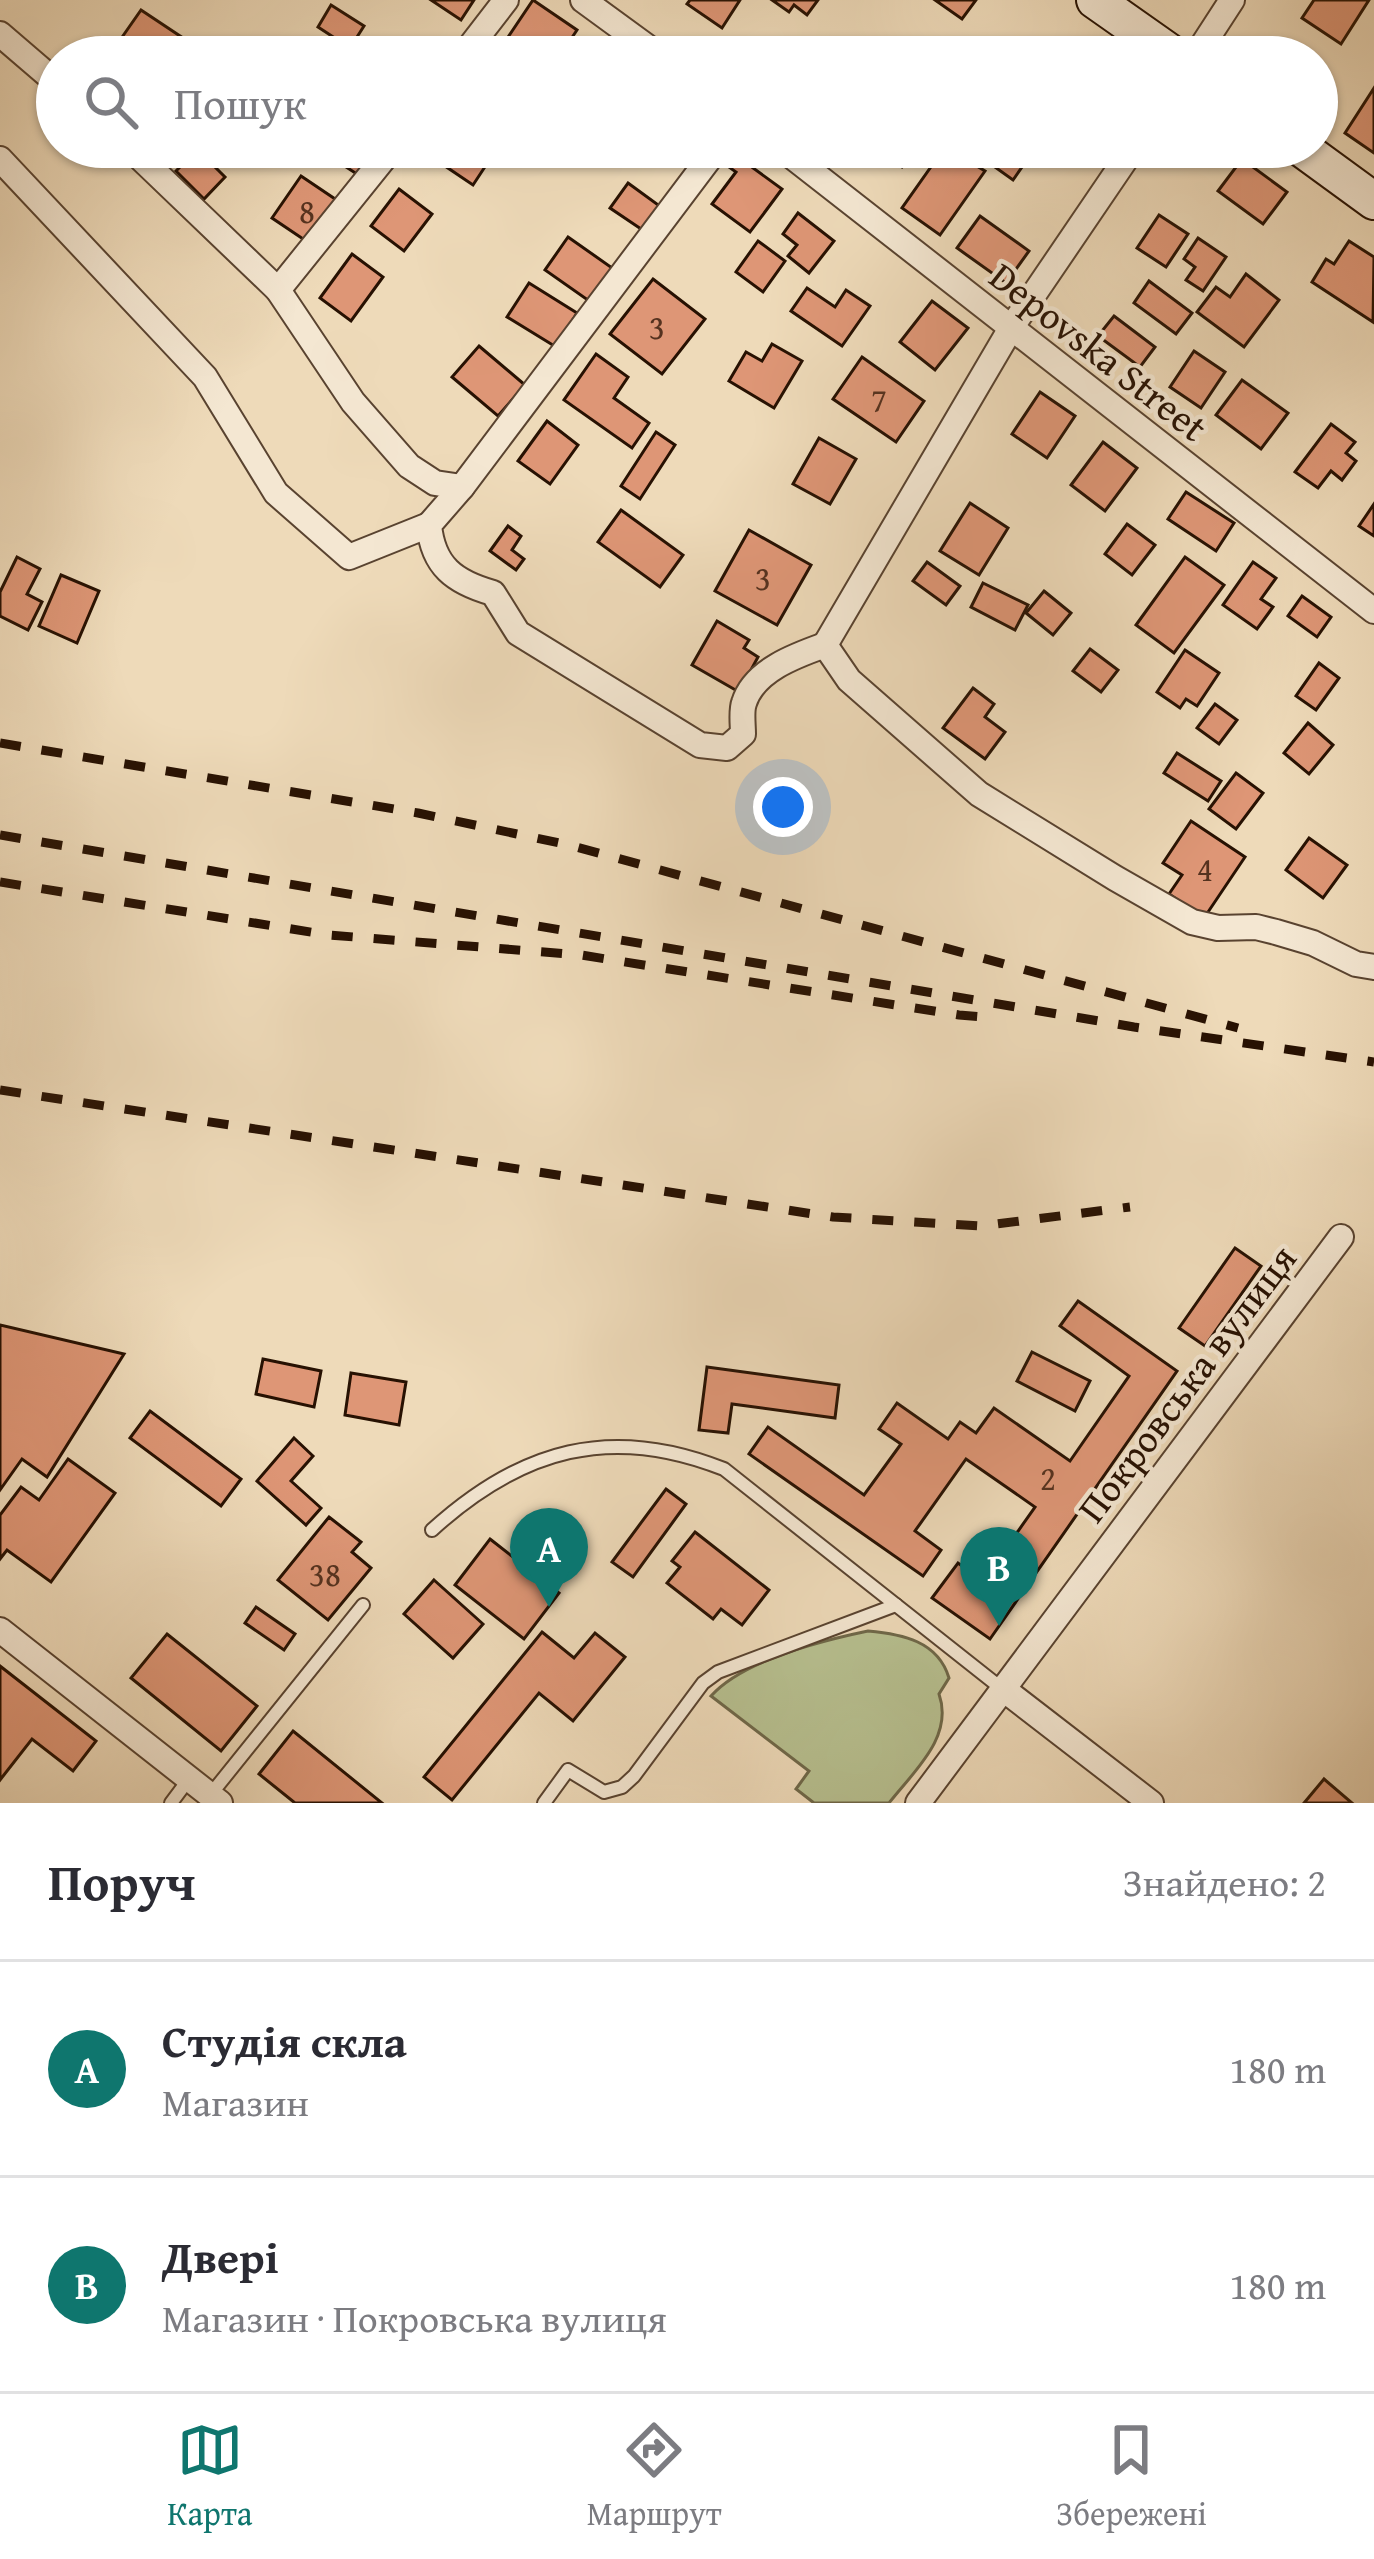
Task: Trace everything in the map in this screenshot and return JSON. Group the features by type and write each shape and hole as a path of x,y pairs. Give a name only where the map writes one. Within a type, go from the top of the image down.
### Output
{"street":[{"path":"478,36 506,0"},
{"path":"583,0 632,36"},
{"path":"1095,0 1146,36"},
{"path":"1209,36 1232,0"},
{"path":"0,34 36,65"},
{"path":"0,158 205,377 276,493 349,557 429,525 462,488 702,168"},
{"path":"151,168 278,290 353,402 410,466 436,483 462,488"},
{"path":"278,290 376,168"},
{"name":"Depovska Street","path":"807,168 1374,611"},
{"path":"429,525 431,546 443,569 467,586 493,593 518,633 700,745 727,748 743,734 744,701 762,678 788,658 825,645 1011,328 1120,168"},
{"path":"1329,168 1374,201"},
{"path":"825,645 849,680 980,794 1115,878 1192,922 1218,928 1256,927 1374,967"},
{"name":"Покровська вулиця","path":"918,1803 1341,1237"},
{"path":"0,1630 215,1799"},
{"path":"1002,1688 1143,1801"}],"lane":[{"path":"433,1530 492,1483 538,1460 601,1446 666,1449 724,1469 1002,1688"},
{"path":"544,1803 568,1770 604,1792 622,1787 703,1683 718,1672 896,1605"},
{"path":"215,1799 363,1606"},
{"path":"171,1803 189,1779"}],"green space":[{"path":"868,1631 906,1637 928,1648 944,1665 949,1678 939,1694 941,1725 929,1753 889,1803 814,1803 796,1789 809,1771 711,1696 762,1662"}],"building":[{"path":"431,0 474,0 461,20"},
{"path":"533,0 577,30 573,36 509,36"},
{"path":"690,0 740,0 722,28 687,4"},
{"path":"772,0 818,0 807,15 794,5 789,12"},
{"path":"935,0 976,0 962,19"},
{"path":"1314,0 1369,0 1341,44 1338,36 1329,36 1302,18"},
{"path":"331,5 364,26 358,36 332,36 318,27"},
{"path":"141,10 180,36 123,36"},
{"path":"1374,88 1374,153 1345,133"},
{"path":"216,168 225,177 204,199 176,171"},
{"path":"348,168 369,168 363,178"},
{"path":"448,168 484,168 473,185"},
{"path":"730,168 753,168 782,189 750,232 712,204 736,172"},
{"path":"930,168 985,171 940,235 902,208"},
{"path":"996,168 1021,168 1013,180"},
{"path":"1235,168 1254,168 1287,192 1263,224 1218,191"},
{"path":"301,176 341,203 312,245 272,218"},
{"path":"628,183 661,207 644,231 610,208"},
{"path":"399,189 432,214 404,251 371,226"},
{"path":"798,213 834,241 809,273 788,256 797,245 783,234"},
{"path":"1159,215 1188,234 1166,267 1137,248"},
{"path":"980,216 1029,251 1006,283 957,248"},
{"path":"568,237 615,270 592,303 545,270"},
{"path":"1198,238 1226,257 1203,291 1186,280 1195,267 1184,259"},
{"path":"758,241 785,261 763,292 736,272"},
{"path":"1349,241 1374,257 1373,322 1312,282 1326,259 1334,264"},
{"path":"352,254 383,277 351,321 320,298"},
{"path":"1246,274 1279,300 1244,347 1197,312 1216,287 1230,297"},
{"path":"653,279 705,319 662,374 610,334"},
{"path":"1149,281 1192,313 1176,334 1134,303"},
{"path":"529,283 577,313 556,347 507,317"},
{"path":"807,288 835,307 846,290 870,306 842,346 791,311"},
{"path":"932,301 968,328 935,370 900,342"},
{"path":"1114,316 1155,347 1140,367 1098,336"},
{"path":"772,344 802,361 774,408 729,381 746,352 762,361"},
{"path":"479,346 525,385 498,416 452,377"},
{"path":"1194,351 1225,372 1201,408 1170,387"},
{"path":"596,354 628,377 614,398 649,423 632,448 564,400"},
{"path":"862,357 924,401 896,442 833,399"},
{"path":"1242,380 1288,413 1261,449 1216,415"},
{"path":"1040,392 1075,416 1047,458 1012,434"},
{"path":"547,421 578,445 550,484 518,461"},
{"path":"1331,424 1355,442 1346,453 1356,461 1342,480 1331,471 1318,488 1295,472"},
{"path":"656,432 675,445 640,499 621,486"},
{"path":"819,438 856,459 830,504 793,484"},
{"path":"1103,442 1137,468 1105,511 1071,485"},
{"path":"1186,492 1234,523 1216,551 1168,519"},
{"path":"970,503 1008,528 979,575 940,551"},
{"path":"1374,504 1374,536 1359,526"},
{"path":"621,510 683,555 660,587 598,542"},
{"path":"1127,524 1155,545 1132,575 1105,554"},
{"path":"508,526 521,536 512,550 524,559 516,570 490,551"},
{"path":"749,530 811,565 777,625 715,591"},
{"path":"17,557 40,569 27,594 42,602 28,630 0,616 0,592"},
{"path":"1185,557 1224,585 1174,653 1136,625"},
{"path":"927,562 960,586 946,605 913,581"},
{"path":"1253,562 1276,578 1261,599 1273,607 1257,629 1223,605"},
{"path":"61,575 99,591 77,643 39,626"},
{"path":"983,583 1028,605 1015,630 971,607"},
{"path":"1044,591 1071,613 1053,635 1026,613"},
{"path":"1302,596 1331,617 1317,637 1288,616"},
{"path":"717,621 749,640 744,648 758,657 739,692 692,665"},
{"path":"1090,649 1118,670 1101,692 1073,671"},
{"path":"1185,650 1219,673 1197,706 1186,699 1180,708 1157,692"},
{"path":"1319,663 1339,678 1316,710 1296,696"},
{"path":"973,688 994,704 985,717 1005,732 985,759 943,728"},
{"path":"1215,704 1237,720 1219,744 1197,728"},
{"path":"1308,723 1333,745 1309,774 1284,753"},
{"path":"1177,753 1221,781 1208,801 1164,773"},
{"path":"1236,773 1263,793 1236,829 1209,809"},
{"path":"1191,821 1245,857 1204,918 1169,894 1182,875 1163,863"},
{"path":"1309,838 1347,865 1323,898 1286,870"},
{"path":"1235,1248 1261,1266 1205,1346 1179,1328"},
{"path":"1078,1301 1177,1371 990,1639 932,1598 958,1563 983,1581 1035,1507 966,1459 915,1531 941,1550 923,1576 749,1454 768,1427 864,1495 901,1444 879,1429 897,1403 948,1439 960,1422 976,1433 994,1408 1070,1461 1129,1376 1060,1326"},
{"path":"0,1325 124,1354 47,1477 22,1459 0,1490"},
{"path":"1032,1352 1090,1381 1075,1411 1017,1381"},
{"path":"263,1359 321,1371 314,1407 256,1394"},
{"path":"707,1367 839,1385 835,1418 732,1404 728,1433 699,1430"},
{"path":"351,1373 406,1382 399,1425 345,1415"},
{"path":"150,1411 241,1479 221,1506 130,1438"},
{"path":"294,1438 313,1456 291,1481 321,1508 306,1525 257,1481"},
{"path":"68,1459 115,1493 51,1582 7,1550 0,1559 0,1515 21,1487 39,1500"},
{"path":"666,1489 686,1504 633,1577 612,1562"},
{"path":"329,1517 361,1542 352,1552 371,1568 328,1620 278,1580"},
{"path":"695,1532 769,1590 742,1625 721,1609 713,1619 667,1583 680,1567 672,1561"},
{"path":"490,1539 559,1593 524,1639 455,1585"},
{"path":"434,1580 483,1624 453,1658 404,1614"},
{"path":"256,1607 295,1634 284,1650 245,1623"},
{"path":"542,1632 574,1658 595,1633 625,1657 573,1721 539,1693 452,1800 424,1777"},
{"path":"167,1634 257,1706 221,1751 131,1678"},
{"path":"0,1666 96,1741 73,1771 32,1739 0,1780"},
{"path":"293,1731 382,1803 295,1803 259,1774"},
{"path":"1324,1779 1352,1803 1304,1803"}],"railway":[{"path":"0,743 418,813 569,845 1238,1028"},
{"path":"0,835 1134,1027 1374,1062"},
{"path":"0,882 329,935 581,955 996,1018"},
{"path":"0,1090 833,1217 981,1226 1130,1207"}],"place":[{"name":"Студія скла","path":"549,1607"},
{"name":"Двері","path":"999,1626"}]}
